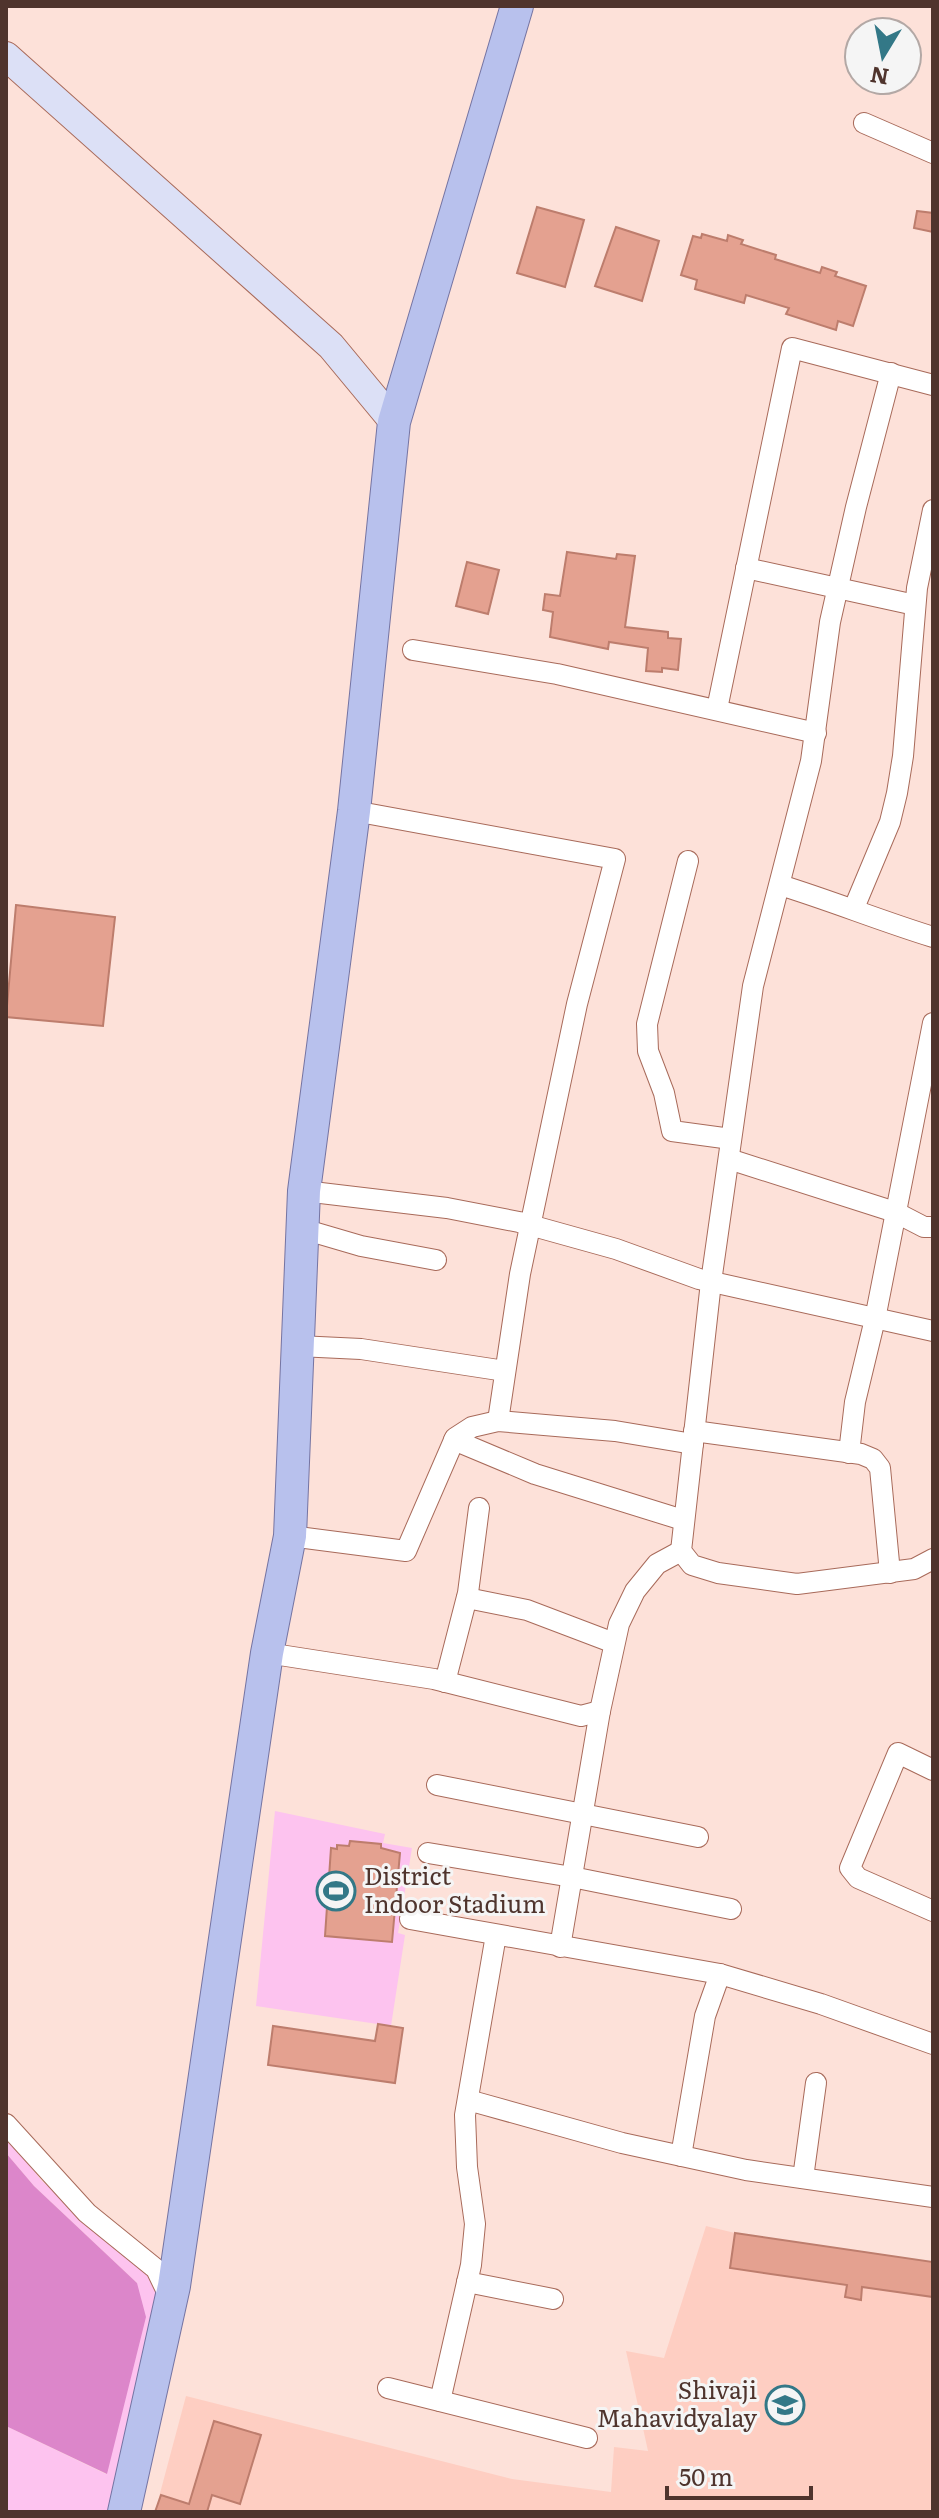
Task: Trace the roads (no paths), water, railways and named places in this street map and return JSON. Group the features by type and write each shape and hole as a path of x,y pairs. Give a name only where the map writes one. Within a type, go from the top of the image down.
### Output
{"main road":[{"path":"124,2512 171,2300 267,1653 290,1536 304,1191 354,811 394,422 517,6"},
{"path":"6,56 331,346 394,422"}],"street":[{"path":"864,123 933,153"},
{"path":"717,709 792,348 933,385"},
{"path":"891,373 830,622 811,761 753,986 711,1282 681,1551 692,1565 718,1573 797,1584 914,1569 933,1559"},
{"path":"854,908 890,822 897,793 903,756 915,605 933,510"},
{"path":"746,568 915,605"},
{"path":"413,650 557,674 816,733"},
{"path":"354,811 615,859 577,1004 530,1226 498,1421"},
{"path":"688,861 647,1024 648,1051 664,1093 672,1131 730,1149 895,1212 924,1227 933,1227"},
{"path":"780,885 933,937"},
{"path":"849,1453 855,1402 875,1319 933,1023"},
{"path":"304,1191 447,1208 530,1226 616,1249 711,1282 933,1331"},
{"path":"303,1229 361,1246 436,1260"},
{"path":"298,1346 361,1349 505,1371"},
{"path":"290,1536 406,1551 454,1440 472,1427 498,1421 693,1437 849,1453 873,1459 880,1468 890,1573"},
{"path":"454,1440 535,1474 683,1520"},
{"path":"445,1682 467,1598 479,1508"},
{"path":"560,1947 600,1711 619,1624 635,1591 657,1564 681,1551"},
{"path":"467,1598 527,1610 614,1643"},
{"path":"267,1653 445,1682 581,1716 600,1711"},
{"path":"933,1770 898,1753 850,1868 858,1878 933,1911"},
{"path":"437,1785 698,1837"},
{"path":"428,1853 572,1877 731,1909"},
{"path":"410,1919 720,1974 821,2004 933,2044"},
{"path":"440,2401 467,2282 475,2224 467,2167 465,2115 496,1935"},
{"path":"681,2156 705,2016 720,1974"},
{"path":"803,2178 816,2083"},
{"path":"468,2100 622,2143 746,2170 933,2197"},
{"path":"6,2124 87,2213 156,2269 171,2300"},
{"path":"467,2282 553,2299"},
{"path":"388,2388 587,2438"}],"place":[{"name":"District Indoor Stadium","path":"336,1891"},
{"name":"Shivaji Mahavidyalay","path":"785,2405"}]}
